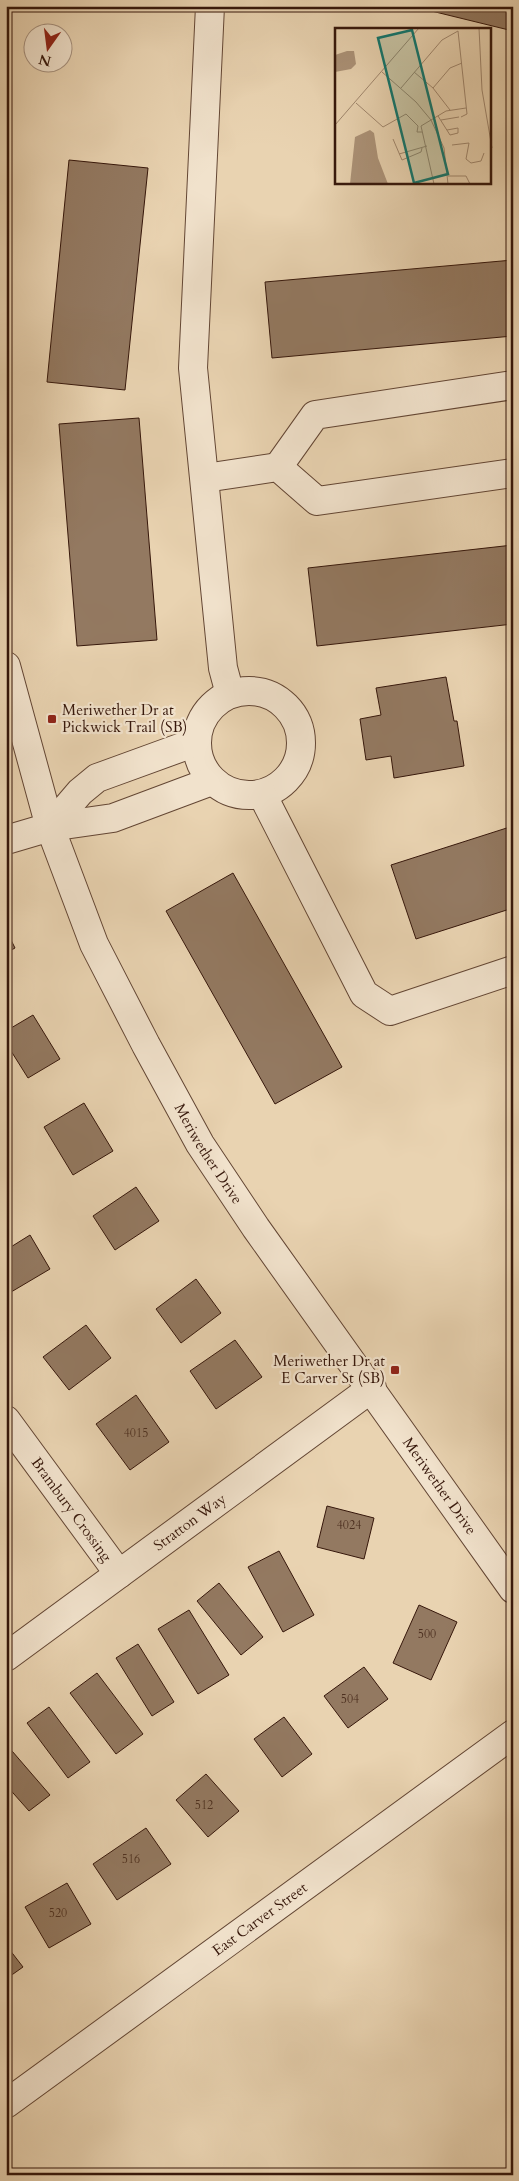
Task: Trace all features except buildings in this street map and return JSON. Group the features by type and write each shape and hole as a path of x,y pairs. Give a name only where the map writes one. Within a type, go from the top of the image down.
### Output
{"street":[{"path":"210,6 193,368 223,668 230,694"},
{"path":"205,478 278,467 315,415 513,385"},
{"path":"278,467 317,501 513,473"},
{"name":"Meriwether Drive","path":"6,666 50,827 94,944 200,1144 256,1228 372,1388 513,1589"},
{"path":"247,691 264,693 279,701 291,712 299,728 301,744 298,761 290,776 277,787 262,794 244,796 227,791 212,781 204,770 198,756 196,742 199,727 206,713 217,702 230,694 247,691"},
{"path":"50,827 80,792 97,778 196,742"},
{"path":"6,840 50,827 114,818 212,781"},
{"path":"262,794 364,994 390,1011 513,970"},
{"name":"Stratton Way","path":"6,1657 372,1388"},
{"name":"Brambury Crossing","path":"6,1420 120,1574"},
{"name":"East Carver Street","path":"6,2104 513,1734"}],"place":[{"name":"Meriwether Dr at Pickwick Trail (SB)","path":"52,719"},
{"name":"Meriwether Dr at E Carver St (SB)","path":"395,1370"}]}
